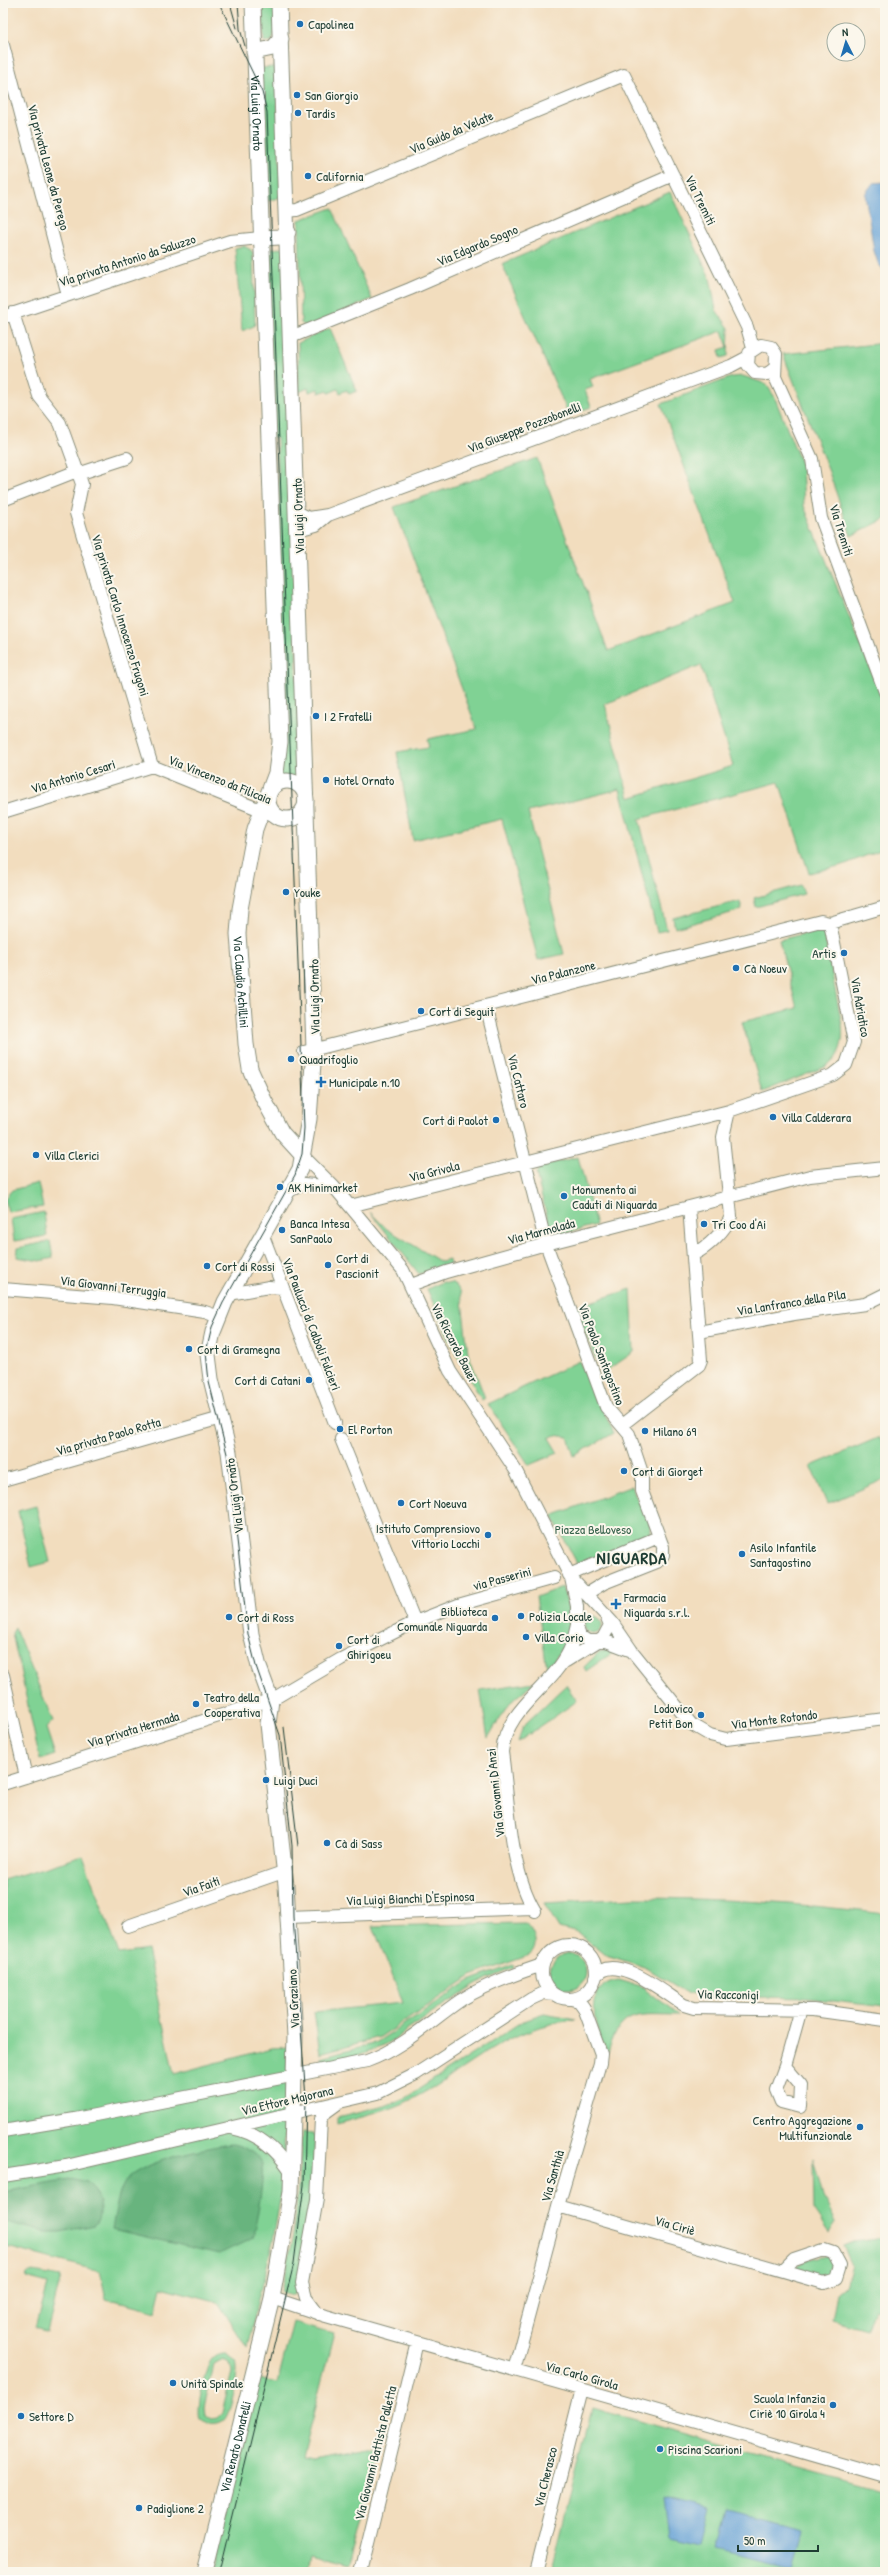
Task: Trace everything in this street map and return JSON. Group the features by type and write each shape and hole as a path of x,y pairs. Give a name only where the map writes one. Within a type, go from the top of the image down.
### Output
{"main road":[{"name":"Via Luigi Ornato","path":"253,3 280,742 276,772 269,794"},
{"name":"Via Luigi Ornato","path":"271,1700 259,1667 251,1634 229,1452 208,1363 209,1346 219,1317 229,1294 289,1191 304,1156 307,1134 309,1051 307,800 279,3"},
{"path":"254,52 273,48 280,39"},
{"path":"261,222 269,214 286,211"},
{"path":"261,238 280,237 288,232"},
{"path":"292,782 302,788 307,800 305,809 298,817 289,820 278,817 269,807 269,794 278,783 292,782"},
{"name":"Via Claudio Achillini","path":"269,794 261,812 252,844 238,925 246,1044 253,1076 269,1111 288,1142 304,1156"},
{"name":"Via Graziano","path":"271,1700 268,1724 288,1917 295,2036 292,2112 292,2173 285,2232 272,2298"},
{"name":"Via Renato Donatelli","path":"204,2572 272,2298"}],"street":[{"name":"Via privata Leone da Perego","path":"3,46 68,295"},
{"name":"Via Guido da Velate","path":"286,211 297,210 624,75"},
{"name":"Via Tremiti","path":"624,75 673,175 752,351 768,346 776,352 778,360 772,373 812,459 821,518 885,692"},
{"name":"Via Edgardo Sogno","path":"291,337 410,289 673,175"},
{"name":"Via privata Antonio da Saluzzo","path":"8,315 230,241 261,238"},
{"name":"Via privata Carlo Innocenzo Frugoni","path":"8,315 39,396 60,423 82,484 76,513 152,766"},
{"name":"Via Giuseppe Pozzobonelli","path":"297,512 309,518 328,515 731,366 752,351"},
{"path":"752,351 755,373 772,373"},
{"path":"3,500 78,472 127,458"},
{"name":"Via Giuseppe Pozzobonelli","path":"298,530 316,525 328,515"},
{"name":"Via Vincenzo da Filicaia","path":"152,766 261,812 278,817"},
{"name":"Via Antonio Cesari","path":"3,812 152,766"},
{"name":"Via Palanzone","path":"309,1051 821,921 830,923 885,907"},
{"name":"Via Adriatico","path":"730,1111 833,1075 846,1065 854,1042 830,923"},
{"name":"Via Cattaro","path":"486,1006 546,1244"},
{"path":"694,1254 728,1223 731,1216 727,1197 723,1137 730,1111"},
{"name":"Via Grivola","path":"350,1206 730,1111"},
{"name":"Via Riccardo Bauer","path":"304,1156 334,1187 403,1270 450,1371 516,1472 570,1576"},
{"name":"Via Marmolada","path":"411,1285 446,1272 546,1244 810,1176 885,1168"},
{"path":"289,1191 294,1187 308,1183 334,1187"},
{"path":"622,1424 699,1365 701,1360 690,1206"},
{"name":"Via Paulucci di Calboli Fulcieri","path":"263,1236 335,1423"},
{"name":"Via Paolo Santagostino","path":"546,1244 606,1407 612,1416 622,1424 629,1434 642,1470 642,1491 658,1537"},
{"path":"229,1294 269,1287 282,1288"},
{"name":"Via Giovanni Terruggia","path":"3,1289 113,1298 205,1312 219,1317"},
{"name":"Via Lanfranco della Pila","path":"699,1332 794,1314 865,1304 885,1294"},
{"name":"Via privata Paolo Rotta","path":"3,1480 221,1418"},
{"path":"341,1439 415,1622"},
{"path":"586,1594 604,1583 658,1562 664,1552 658,1537 570,1576 577,1606 577,1623 583,1638 606,1641 632,1651"},
{"name":"Via Monte Rotondo","path":"570,1576 605,1614 632,1651 691,1724 704,1733 716,1737 748,1737 885,1719"},
{"name":"via Passerini","path":"415,1622 458,1605 554,1578"},
{"path":"577,1623 581,1614 587,1610 595,1609 605,1614 609,1622 609,1630 605,1637 597,1641"},
{"name":"Via privata Hermada","path":"3,1784 271,1700 341,1659 415,1622"},
{"name":"Via Giovanni D'Anzi","path":"534,1909 526,1895 516,1860 502,1752 503,1743 512,1721 562,1664 570,1651 577,1623"},
{"name":"Via Giovanni D'Anzi","path":"562,1664 597,1641"},
{"path":"4,1683 26,1777"},
{"name":"Via Faiti","path":"128,1926 283,1872"},
{"name":"Via Luigi Bianchi D'Espinosa","path":"288,1917 534,1909"},
{"path":"569,1945 577,1946 590,1955 596,1969 595,1977 587,1992 571,1999 554,1994 543,1980 544,1960 555,1948 569,1945"},
{"name":"Via Ettore Majorana","path":"3,2131 345,2066 383,2055 462,2000 493,1982 539,1966 544,1960"},
{"name":"Via Racconigi","path":"595,1977 602,1971 608,1970 633,1973 680,2003 694,2008 801,2009 885,2020"},
{"name":"Via Ettore Majorana","path":"3,2176 66,2166 378,2093 398,2085 531,1999 544,1993 554,1994"},
{"name":"Via Santhià","path":"514,2370 558,2206 601,2060 584,2008 579,2001 571,1999"},
{"path":"785,2066 801,2009"},
{"path":"318,2314 306,2298 302,2282 317,2199 321,2119 330,2108 341,2101"},
{"path":"225,2128 246,2132 270,2146 280,2155 292,2173"},
{"name":"Via Ciriè","path":"558,2206 784,2270"},
{"name":"Via Carlo Girola","path":"272,2298 318,2314 885,2476"},
{"name":"Via Giovanni Battista Palletta","path":"360,2572 417,2342"},
{"name":"Via Cherasco","path":"536,2572 582,2389"}],"green space":[{"path":"262,3 275,3 276,28 272,41 264,42"},
{"path":"276,67 281,197 264,202 260,68"},
{"path":"670,192 710,278 716,310 729,328 728,356 721,358 719,350 728,347 722,331 590,379 593,387 585,390 591,407 569,415 502,264"},
{"path":"332,208 372,299 307,327 301,323 299,220"},
{"path":"244,246 251,250 253,254 255,323 254,326 242,331 235,248"},
{"path":"284,248 300,780 279,776 276,522 280,521 277,438 273,438 266,249"},
{"path":"330,328 357,391 349,394 347,390 340,393 338,389 329,393 328,390 319,393 318,389 309,392 308,388 299,392 298,343"},
{"path":"885,343 885,519 851,536 829,472 783,354"},
{"path":"743,376 766,384 774,396 802,466 804,506 885,705 885,848 843,865 809,873 779,782 639,819 667,930 657,932 620,789 528,812 564,954 538,960 502,819 413,840 397,752 429,747 427,739 477,729 394,507 537,458 608,651 735,603 661,404 732,377","holes":["701,665 733,766 629,798 605,704"]},
{"path":"801,885 804,894 756,907 754,898"},
{"path":"740,901 742,910 675,928 673,918"},
{"path":"818,930 824,933 842,1025 840,1049 830,1064 825,1067 762,1092 742,1022 797,1008 779,940"},
{"path":"578,1157 596,1225 558,1235 551,1232 536,1174 540,1166"},
{"path":"38,1183 43,1207 8,1212 5,1198 12,1190"},
{"path":"44,1212 47,1236 14,1241 11,1219"},
{"path":"370,1212 387,1229 441,1262 449,1260 450,1265 419,1274"},
{"path":"50,1241 53,1258 40,1261 17,1257 18,1248"},
{"path":"443,1282 454,1283 461,1292 468,1353 485,1398 482,1400 456,1354 427,1289"},
{"path":"631,1289 634,1352 602,1374 575,1307"},
{"path":"579,1361 614,1433 574,1456 568,1437 555,1435 549,1438 558,1453 529,1465 488,1404"},
{"path":"880,1437 885,1449 885,1479 827,1504 811,1466"},
{"name":"Piazza Belloveso","path":"632,1486 649,1521 651,1534 578,1565 552,1516"},
{"path":"36,1506 50,1562 31,1567 18,1511"},
{"path":"562,1587 568,1610 569,1630 562,1648 547,1668 536,1597"},
{"path":"593,1616 599,1619 602,1625 599,1631 593,1634 587,1631 584,1625 587,1619"},
{"path":"15,1628 53,1721 46,1728 55,1755 40,1760 12,1633"},
{"path":"608,1649 615,1651 586,1671 584,1667 599,1652"},
{"path":"534,1682 513,1700 502,1714 488,1738 480,1690"},
{"path":"566,1685 577,1701 518,1742 523,1726"},
{"path":"83,1856 119,1954 147,1950 174,2074 272,2048 288,2047 283,2182 273,2241 247,2348 218,2302 162,2287 156,2312 106,2299 100,2271 3,2246 3,1880"},
{"path":"632,1898 758,1902 885,1914 885,2007 808,1998 701,1996 689,1994 645,1967 606,1955 578,1933 559,1928 544,1903"},
{"path":"524,1923 531,1929 535,1943 535,1947 530,1955 471,1976 380,2037 320,2053 314,2012 403,2003 373,1926"},
{"path":"572,1954 581,1959 585,1965 585,1979 581,1985 572,1990 564,1990 555,1985 551,1979 550,1968 555,1959 561,1955"},
{"path":"513,1965 514,1968 487,1979 449,2002 384,2046 354,2056 321,2063 320,2057 377,2042 469,1981"},
{"path":"619,1980 643,1987 679,2015 643,2015 626,2021 619,2028 613,2038 608,2052 598,2033 594,2010 596,1999 600,1990 608,1983"},
{"path":"544,2013 577,2019 551,2024 529,2031 490,2050 434,2087 412,2099 385,2111 337,2124 337,2118 385,2106 407,2097 524,2020"},
{"path":"302,2133 315,2134 312,2198 299,2291 294,2295 282,2292 295,2224"},
{"path":"232,2144 248,2150 256,2155 261,2161 261,2187 253,2238 219,2254 112,2229 122,2187 132,2175 143,2168 174,2157 207,2148"},
{"path":"813,2159 823,2197 836,2222 829,2233 814,2211"},
{"path":"75,2179 87,2182 97,2196 100,2215 95,2225 60,2232 44,2232 3,2221 3,2192"},
{"path":"885,2238 885,2312 874,2309 867,2330 832,2320 837,2294 846,2286 852,2265 843,2246 853,2242"},
{"path":"820,2256 829,2256 836,2268 829,2280 791,2270 809,2259"},
{"path":"33,2272 61,2277 47,2332 36,2328 48,2284 26,2278 27,2274"},
{"path":"293,2322 334,2333 302,2457 311,2459 378,2447 348,2567 346,2569 309,2559 306,2572 211,2572 254,2395 260,2380 277,2384"},
{"path":"226,2354 236,2362 237,2374 234,2392 227,2416 224,2420 217,2424 209,2424 200,2417 199,2413 202,2388 209,2363 216,2356","holes":["223,2360 230,2363 232,2372 222,2413 217,2418 212,2419 205,2415 204,2407 214,2365"]},
{"name":"Piscina Scarioni","path":"592,2408 885,2490 885,2572 551,2572"}],"water":[{"path":"885,182 885,272 878,263 874,251 865,194 873,183"},
{"path":"664,2497 711,2508 702,2545 669,2538"},
{"path":"726,2510 803,2529 793,2568 716,2549"}],"tram line":[{"path":"219,3 262,92 267,112 304,1128 302,1154 295,1175 223,1303 212,1327 206,1352 209,1382 227,1454 248,1634 256,1666 280,1735 292,1846 293,1917 306,2099 304,2185 294,2263 219,2572"},
{"path":"230,3 237,28"},
{"path":"238,3 240,29 245,46"},
{"path":"303,962 304,992"},
{"path":"284,1727 298,1846"}],"place":[{"name":"Capolinea","path":"300,24"},
{"name":"San Giorgio","path":"297,95"},
{"name":"Tardis","path":"298,113"},
{"name":"California","path":"308,176"},
{"name":"I 2 Fratelli","path":"316,716"},
{"name":"Hotel Ornato","path":"326,780"},
{"name":"Youke","path":"286,892"},
{"name":"Artis","path":"844,953"},
{"name":"Cà Noeuv","path":"736,968"},
{"name":"Cort di Seguit","path":"421,1011"},
{"name":"Quadrifoglio","path":"291,1059"},
{"name":"Municipale n.10","path":"321,1082"},
{"name":"Villa Calderara","path":"773,1117"},
{"name":"Cort di Paolot","path":"496,1120"},
{"name":"Villa Clerici","path":"36,1155"},
{"name":"AK Minimarket","path":"280,1187"},
{"name":"Monumento ai Caduti di Niguarda","path":"564,1196"},
{"name":"Tri Coo d'Ai","path":"704,1224"},
{"name":"Banca Intesa SanPaolo","path":"282,1230"},
{"name":"Cort di Pascionit","path":"328,1265"},
{"name":"Cort di Rossi","path":"207,1266"},
{"name":"Cort di Gramegna","path":"189,1349"},
{"name":"Cort di Catani","path":"309,1380"},
{"name":"El Porton","path":"340,1429"},
{"name":"Milano 69","path":"645,1431"},
{"name":"Cort di Giorget","path":"624,1471"},
{"name":"Cort Noeuva","path":"401,1503"},
{"name":"Istituto Comprensiovo Vittorio Locchi","path":"488,1535"},
{"name":"Asilo Infantile Santagostino","path":"742,1554"},
{"name":"Farmacia Niguarda s.r.l.","path":"616,1604"},
{"name":"Polizia Locale","path":"521,1616"},
{"name":"Cort di Ross","path":"229,1617"},
{"name":"Biblioteca Comunale Niguarda","path":"495,1618"},
{"name":"Villa Corio","path":"526,1637"},
{"name":"Cort di Ghirigoeu","path":"339,1646"},
{"name":"Teatro della Cooperativa","path":"196,1704"},
{"name":"Lodovico Petit Bon","path":"701,1715"},
{"name":"Luigi Duci","path":"266,1780"},
{"name":"Cà di Sass","path":"327,1843"},
{"name":"Centro Aggregazione Multifunzionale","path":"860,2127"},
{"name":"Unità Spinale","path":"173,2383"},
{"name":"Scuola Infanzia Ciriè 10 Girola 4","path":"833,2405"},
{"name":"Settore D","path":"21,2416"},
{"name":"Piscina Scarioni","path":"660,2449"},
{"name":"Padiglione 2","path":"139,2508"}],"district":[{"name":"NIGUARDA","path":"632,1558"}]}
